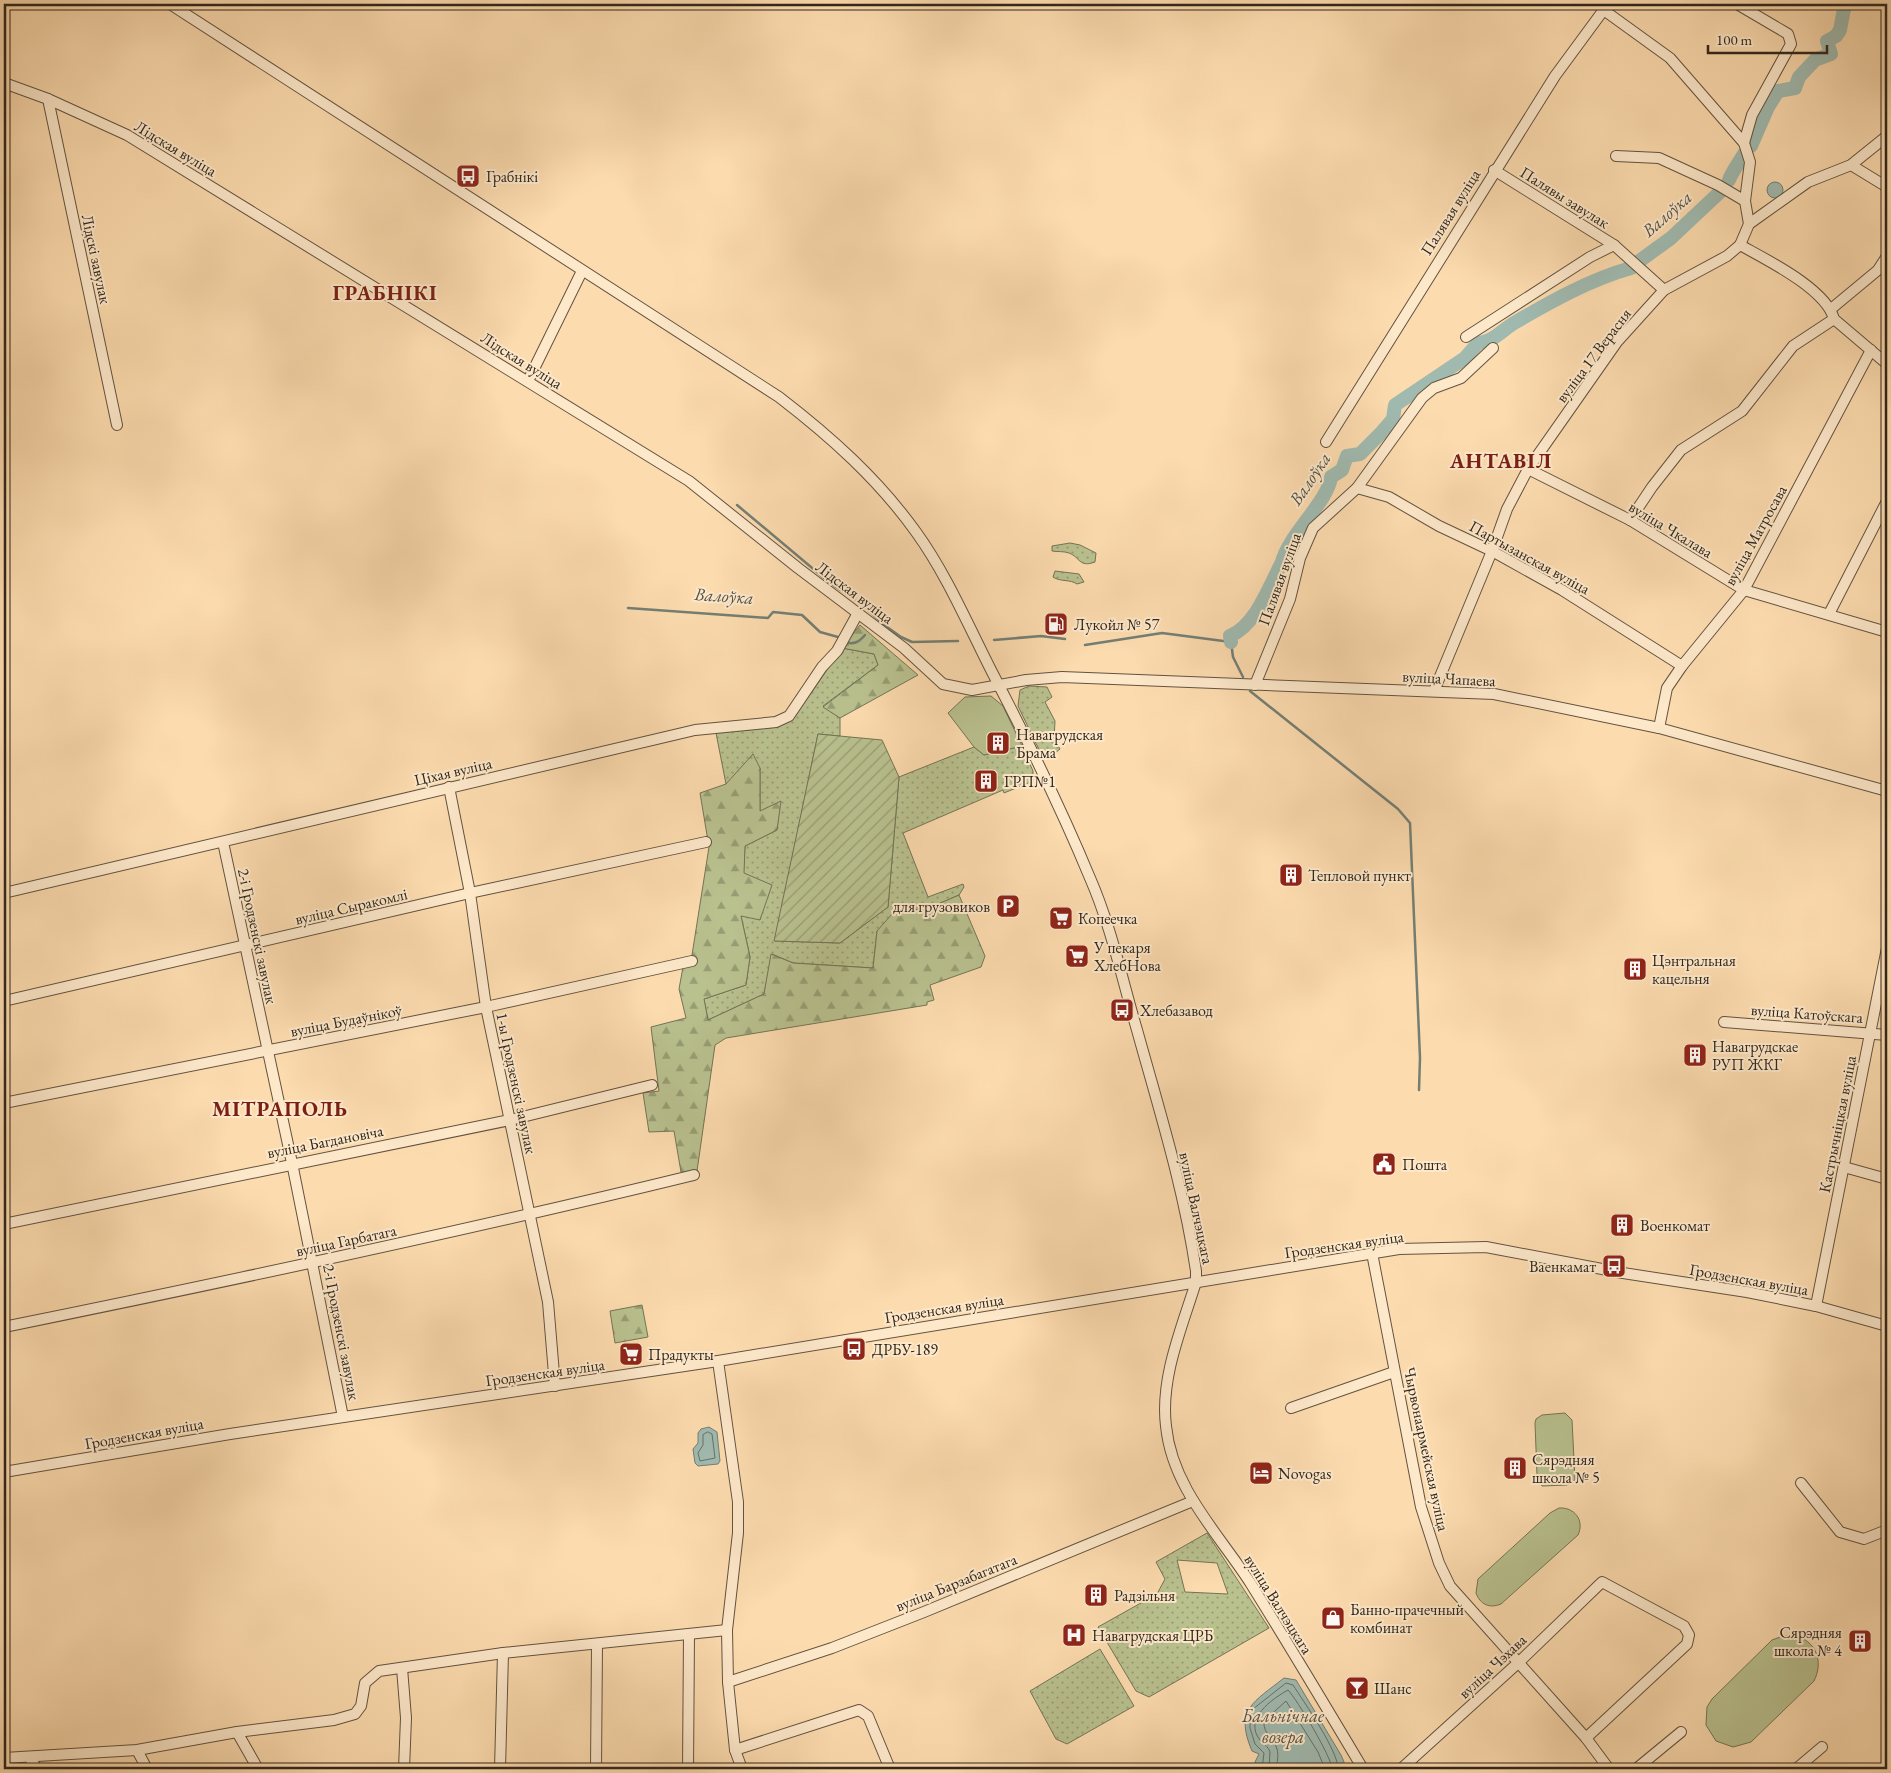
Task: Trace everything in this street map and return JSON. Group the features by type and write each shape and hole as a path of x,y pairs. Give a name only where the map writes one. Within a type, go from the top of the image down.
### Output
{"street":[{"name":"вуліца Валчэцкага","path":"170,4 779,397 825,432 858,463 882,488 917,533 940,571 999,685 1091,879 1108,927 1156,1094 1192,1246 1196,1282 1169,1377 1165,1400 1169,1448 1193,1500 1250,1583 1363,1769"},
{"path":"1737,4 1788,34 1791,44 1752,115 1744,143"},
{"path":"1606,7 1670,58 1744,143 1750,162 1745,201 1749,224 1808,182 1851,165 1887,136"},
{"name":"Палявая вуліца","path":"1326,442 1494,170 1555,76 1606,7"},
{"name":"Лідская вуліца","path":"4,83 48,99 127,135 689,481 798,568 904,648 943,684 972,690 999,685"},
{"name":"Лідскі завулак","path":"48,99 117,425"},
{"path":"1616,156 1659,158 1718,185 1745,201"},
{"path":"1851,165 1887,187"},
{"name":"Палявы завулак","path":"1494,170 1614,245 1664,290"},
{"name":"вуліца 17 Верасня","path":"1434,691 1492,551 1507,509 1528,469 1617,342 1664,290 1728,256 1740,245 1749,224"},
{"path":"1466,337 1590,257 1614,245"},
{"path":"1740,245 1795,276 1832,314 1887,364"},
{"path":"1630,520 1652,487 1681,450 1742,411 1793,346 1832,314 1878,270 1887,256"},
{"path":"528,381 582,271"},
{"name":"Палявая вуліца","path":"1256,685 1290,599 1300,558 1313,528 1357,488 1422,398 1434,388 1460,378 1493,348"},
{"name":"вуліца Матросава","path":"1659,728 1667,688 1682,666 1744,590 1871,350"},
{"name":"вуліца Чкалава","path":"1528,469 1630,520 1744,590 1887,632"},
{"name":"Партызанская вуліца","path":"1357,488 1389,497 1440,526 1492,551 1562,590 1682,666"},
{"path":"1829,614 1887,500"},
{"name":"Ціхая вуліца","path":"4,893 695,730 776,722 789,716 822,667 837,651 858,613"},
{"name":"вуліца Чапаева","path":"999,685 1026,680 1062,677 1502,695 1659,728 1887,791"},
{"name":"1-ы Гродзенскі завулак","path":"449,787 470,893 486,1008 528,1216 548,1302 555,1386"},
{"name":"2-і Гродзенскі завулак","path":"223,842 313,1263 343,1417"},
{"name":"вуліца Сыракомлі","path":"4,1001 470,893 706,842"},
{"name":"Кастрычніцкая вуліца","path":"1816,1306 1887,948"},
{"name":"вуліца Будаўнікоў","path":"4,1103 486,1008 692,961"},
{"name":"вуліца Катоўскага","path":"1724,1022 1870,1032 1887,1035"},
{"name":"вуліца Багдановіча","path":"4,1224 292,1163 510,1120 652,1085"},
{"path":"1844,1167 1887,1179"},
{"name":"вуліца Гарбатага","path":"4,1327 528,1216 694,1175"},
{"name":"Гродзенская вуліца","path":"4,1472 230,1434 718,1361 1372,1253 1417,1248 1486,1247 1623,1274 1716,1287 1816,1306 1887,1326"},
{"name":"Чырвонаармейская вуліца","path":"1372,1253 1421,1506 1439,1563 1450,1586 1586,1738 1609,1769"},
{"path":"718,1361 738,1502 738,1533 727,1630 728,1682 735,1750 742,1769"},
{"path":"1291,1408 1394,1372"},
{"path":"1801,1483 1840,1532 1864,1539 1887,1530"},
{"name":"вуліца Барзабагатага","path":"728,1682 832,1648 914,1616 1193,1500"},
{"name":"вуліца Чэхава","path":"1401,1769 1518,1663 1602,1582 1684,1626 1689,1635 1687,1644 1586,1738"},
{"path":"4,1758 30,1758 137,1750 237,1732 334,1720 355,1714 361,1706 365,1683 379,1671 503,1653 727,1630"},
{"path":"688,1634 688,1769"},
{"path":"596,1769 597,1644"},
{"path":"500,1769 503,1653"},
{"path":"402,1668 406,1718 404,1769"},
{"path":"735,1750 859,1710 868,1716 890,1769"},
{"path":"237,1732 258,1769"},
{"path":"1636,1769 1681,1732"},
{"path":"1796,1769 1822,1747"},
{"path":"137,1750 147,1769"},
{"path":"30,1758 37,1769"}],"green space":[{"path":"1070,543 1080,545 1096,553 1095,562 1086,564 1069,553 1052,551 1052,546"},
{"path":"1055,571 1079,574 1084,582 1077,584 1056,579 1053,577"},
{"path":"860,625 918,675 840,718 823,707 878,665 874,654 842,648"},
{"path":"842,648 874,654 878,665 823,706 840,718 840,736 818,734 775,941 840,943 888,907 899,777 974,747 984,755 1022,746 1033,771 1033,781 1004,793 1003,790 903,833 928,897 963,884 964,887 959,895 877,931 873,968 793,963 772,954 764,994 708,1020 704,999 746,985 750,957 741,916 745,846 777,830 780,802 760,812 760,768 726,784 716,733 778,727 794,718"},
{"path":"1029,686 1047,687 1052,697 1045,702 1055,721 1054,739 1060,749 1048,759 1043,758 1018,706 1020,690"},
{"path":"991,696 1003,706 1022,746 984,755 974,747 948,713 965,697"},
{"path":"818,734 882,740 899,777 888,907 840,943 774,941"},
{"path":"753,754 760,768 760,811 781,801 777,830 745,846 744,873 772,885 760,920 741,916 750,957 746,985 704,999 708,1020 764,994 771,954 793,963 873,968 877,931 900,905 922,911 959,895 985,956 981,967 930,985 934,1000 927,1002 927,1005 726,1038 715,1045 697,1171 681,1172 674,1131 649,1132 643,1093 659,1091 651,1027 686,1018 679,989 683,967 695,964 692,955 709,847 700,793 726,784"},
{"path":"642,1305 648,1337 615,1343 610,1311"},
{"path":"1565,1413 1572,1420 1575,1480 1567,1485 1542,1486 1537,1475 1536,1419 1542,1415"},
{"path":"1559,1508 1569,1510 1577,1516 1580,1524 1578,1535 1501,1604 1489,1606 1483,1603 1476,1593 1478,1579 1550,1513"},
{"path":"1207,1533 1269,1628 1149,1697 1136,1691 1098,1627 1157,1594 1165,1579 1156,1562","holes":["1177,1560 1217,1563 1228,1594 1185,1592"]},
{"path":"1794,1635 1808,1642 1816,1653 1818,1666 1814,1681 1751,1742 1733,1747 1716,1741 1706,1725 1707,1707 1712,1699 1772,1640"},
{"path":"1100,1649 1134,1706 1067,1744 1056,1739 1030,1691"}],"water":[{"path":"1775,182 1783,190 1775,198 1767,190"},
{"path":"709,1427 717,1432 720,1461 718,1464 698,1466 695,1463 693,1449 698,1443 698,1433 701,1429"},
{"name":"Бальнічнае возера","path":"1284,1678 1296,1680 1341,1755 1344,1762 1343,1769 1257,1768 1255,1762 1259,1754 1252,1751 1247,1737 1246,1716 1256,1701"}],"waterway":[{"name":"Валоўка","path":"1751,146 1768,107 1778,91 1795,88 1799,77 1815,60 1831,54 1827,41 1836,36 1840,30 1845,4"},
{"name":"Валоўка","path":"1729,180 1744,154"},
{"name":"Валоўка","path":"1638,262 1671,238 1720,192"},
{"name":"Валоўка","path":"1231,642 1230,636 1247,623 1261,604 1292,541 1323,496 1329,486 1331,477 1342,470 1347,456 1360,454 1381,433 1393,419 1395,405 1465,358 1478,343 1493,338 1514,323 1571,292 1601,278 1631,268"},
{"path":"737,505 830,583 862,604 881,622"},
{"name":"Валоўка","path":"628,608 768,618 773,612 802,615 820,632 838,637"},
{"name":"Валоўка","path":"880,622 901,637 912,642 958,641"},
{"name":"Валоўка","path":"1085,645 1162,633 1231,642 1233,657 1243,677"},
{"name":"Валоўка","path":"845,642 856,642 865,635"},
{"name":"Валоўка","path":"994,640 1041,636 1065,639"},
{"path":"1250,691 1398,809 1410,823 1420,1058 1419,1090"}],"place":[{"name":"Грабнікі","path":"468,176"},
{"name":"Лукойл № 57","path":"1056,624"},
{"name":"Навагрудская Брама","path":"998,743"},
{"name":"ГРП№1","path":"986,781"},
{"name":"Тепловой пункт","path":"1291,875"},
{"name":"для грузовиков","path":"1008,906"},
{"name":"Копеечка","path":"1061,918"},
{"name":"У пекаря ХлебНова","path":"1077,956"},
{"name":"Цэнтральная кацельня","path":"1635,969"},
{"name":"Хлебазавод","path":"1122,1010"},
{"name":"Навагрудскае РУП ЖКГ","path":"1695,1055"},
{"name":"Пошта","path":"1384,1164"},
{"name":"Военкомат","path":"1622,1225"},
{"name":"Ваенкамат","path":"1614,1266"},
{"name":"ДРБУ-189","path":"854,1349"},
{"name":"Прадукты","path":"631,1354"},
{"name":"Сярэдняя школа № 5","path":"1515,1468"},
{"name":"Novogas","path":"1261,1473"},
{"name":"Радзільня","path":"1096,1595"},
{"name":"Банно-прачечный комбинат","path":"1333,1618"},
{"name":"Навагрудская ЦРБ","path":"1074,1635"},
{"name":"Сярэдняя школа № 4","path":"1860,1641"},
{"name":"Шанс","path":"1357,1688"}],"district":[{"name":"ГРАБНІКІ","path":"385,293"},
{"name":"АНТАВІЛ","path":"1501,461"},
{"name":"МІТРАПОЛЬ","path":"280,1109"}]}
